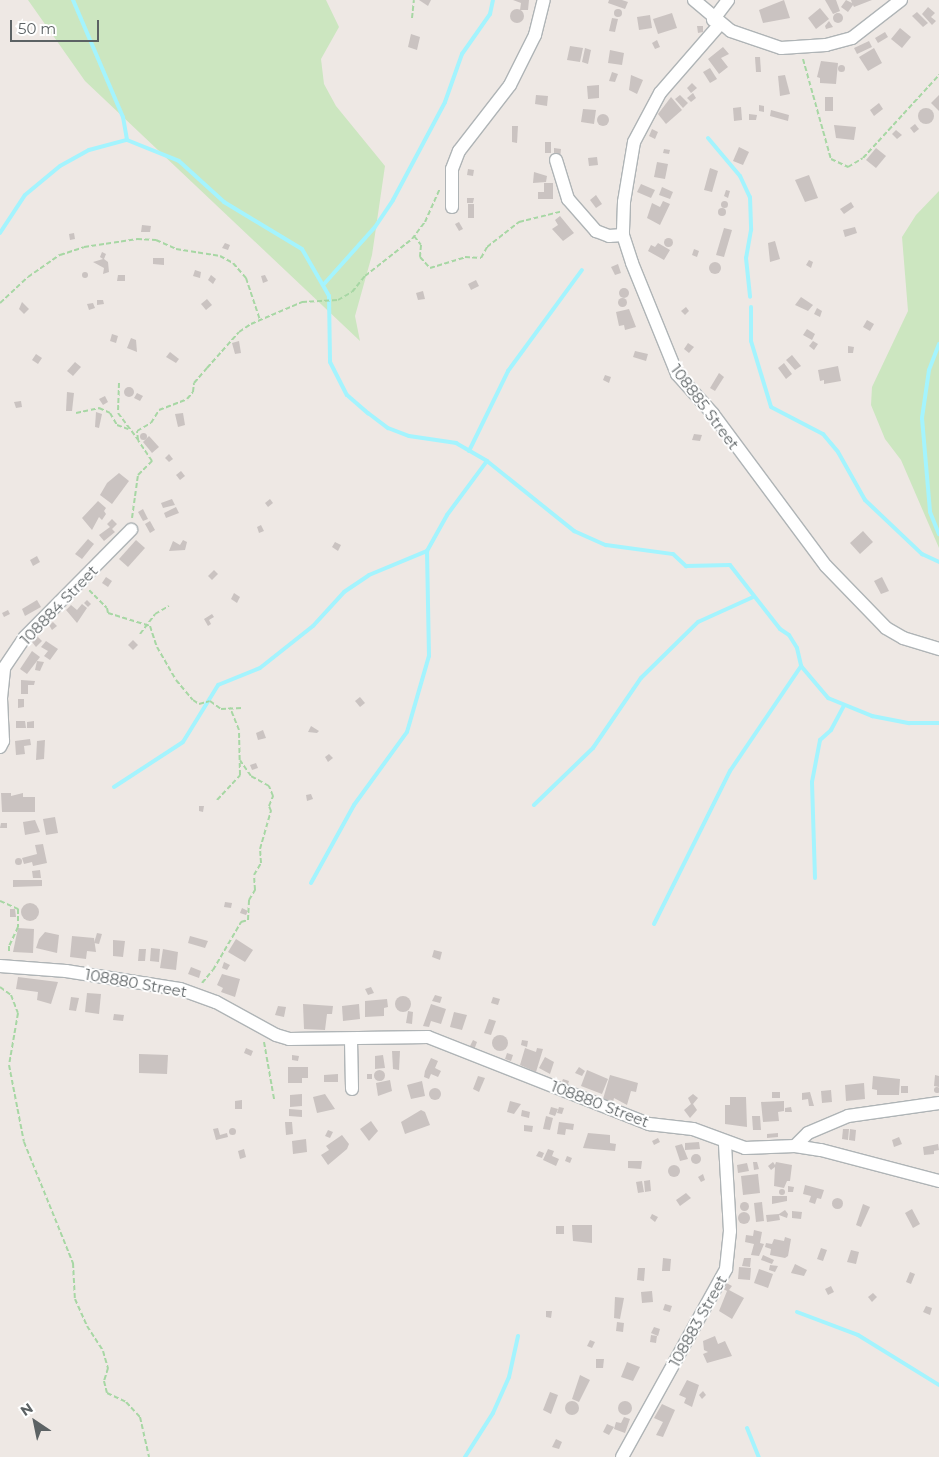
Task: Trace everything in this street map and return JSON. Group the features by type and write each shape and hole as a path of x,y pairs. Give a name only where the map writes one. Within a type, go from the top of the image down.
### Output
{"street":[{"path":"452,207 452,169 458,151 510,85 535,35 544,0"},
{"path":"694,0 716,22 769,45 800,47 852,38 901,0"},
{"name":"108885 Street","path":"728,0 716,22 660,93 643,120 628,170 623,235 662,342 677,374 693,395 713,414 826,566 868,612 902,638 939,649"},
{"path":"556,160 568,199 596,231 609,236 623,235"},
{"name":"108884 Street","path":"0,747 3,741 1,698 4,668 24,637 132,530"},
{"name":"108880 Street","path":"5,966 128,979 196,995 261,1028 289,1039 351,1040 414,1036 448,1042 627,1118 693,1130 724,1143 762,1149 795,1146 855,1158 939,1181"},
{"path":"351,1040 352,1089"},
{"path":"795,1146 808,1133 848,1116 939,1103"},
{"name":"108883 Street","path":"622,1457 726,1269 730,1231 724,1143"}],"path":[{"path":"412,18 414,0"},
{"path":"800,47 832,159 848,167 863,158 939,75"},
{"path":"138,440 136,431 151,423 159,410 187,399 193,392 194,383 239,332 283,308 312,301 338,300 352,292 365,276 414,236 425,222 440,187"},
{"path":"414,236 421,245 420,257 430,268 465,257 481,258 487,247 519,222 562,211 582,213"},
{"path":"0,303 28,277 60,256 84,247 146,240 220,256 233,263 246,278 260,320"},
{"path":"119,383 118,413 152,461 138,475 132,530"},
{"path":"76,413 99,408 110,413 116,425 128,429"},
{"path":"81,581 107,608 108,613 147,625 176,680 188,696 200,704 210,701 221,708 242,708"},
{"path":"140,634 155,614 169,606"},
{"path":"217,800 240,775 239,730 230,708"},
{"path":"196,995 241,922 248,920 249,900 255,890 254,875 261,863 260,849 271,811 268,806 273,796 269,786 251,776 240,760"},
{"path":"0,901 18,909 18,927 9,946 5,966"},
{"path":"0,987 11,995 18,1013 9,1065 24,1142 73,1263 76,1299 106,1359 108,1368 104,1381 107,1393 126,1402 140,1417 149,1457"},
{"path":"261,1028 274,1099"}],"green space":[{"path":"28,0 326,0 339,27 321,59 324,84 336,106 385,166 372,255 355,316 360,341 85,81"},
{"path":"939,191 939,548 901,460 885,439 871,405 872,387 908,311 902,237 916,215"}],"building":[{"path":"419,0 431,0 428,6"},
{"path":"513,0 529,0 528,10 520,10 521,3"},
{"path":"609,0 628,2 625,9 608,3"},
{"path":"784,0 790,18 763,23 759,10"},
{"path":"825,0 836,0 840,11 833,14"},
{"path":"846,0 852,3 851,0 872,0 854,7 853,5 848,12 841,7"},
{"path":"928,7 935,13 931,17 936,21 932,25 922,14"},
{"path":"820,8 829,19 816,29 808,18"},
{"path":"514,9 520,9 524,16 520,23 514,23 510,19 510,13"},
{"path":"618,9 622,13 618,17 614,13"},
{"path":"917,12 928,23 923,27 912,16"},
{"path":"672,13 677,28 658,34 653,19"},
{"path":"836,13 840,13 843,18 840,23 836,23 833,20 833,16"},
{"path":"650,15 652,28 639,30 637,17"},
{"path":"612,18 618,19 615,32 609,31"},
{"path":"829,21 833,27 826,29 825,26"},
{"path":"697,26 703,26 703,32 698,33"},
{"path":"900,28 911,37 902,48 891,39"},
{"path":"885,32 888,37 878,43 875,38"},
{"path":"411,34 420,37 417,50 408,47"},
{"path":"657,40 660,47 655,49 652,43"},
{"path":"869,41 872,47 857,54 854,48"},
{"path":"570,46 583,48 580,62 567,60"},
{"path":"723,47 729,54 721,58 728,67 719,74 708,59"},
{"path":"585,48 591,50 588,64 582,62"},
{"path":"874,48 882,63 868,71 859,57"},
{"path":"610,50 624,53 622,65 608,63"},
{"path":"755,57 760,57 761,72 756,72"},
{"path":"821,61 838,63 836,84 820,83 820,78 817,77"},
{"path":"841,65 844,68 841,71 838,68"},
{"path":"710,68 717,79 710,83 703,72"},
{"path":"612,72 618,74 615,82 609,81"},
{"path":"631,75 643,80 637,94 629,90"},
{"path":"785,75 790,94 780,96 778,76"},
{"path":"692,83 697,88 691,93 687,88"},
{"path":"599,85 599,98 588,99 587,86"},
{"path":"693,93 696,98 691,102 687,98"},
{"path":"536,95 548,96 547,106 535,104"},
{"path":"680,95 688,103 683,108 675,99"},
{"path":"939,95 939,111 931,103"},
{"path":"671,97 682,110 666,124 658,114"},
{"path":"825,97 833,97 833,111 825,111"},
{"path":"879,103 883,109 874,116 870,110"},
{"path":"759,105 764,106 764,112 759,111"},
{"path":"741,107 742,120 734,121 733,108"},
{"path":"926,108 934,116 926,124 918,116"},
{"path":"583,109 596,110 594,124 581,122"},
{"path":"771,110 789,115 788,121 770,116"},
{"path":"601,114 605,114 609,120 605,126 601,126 597,122 597,118"},
{"path":"749,114 757,115 756,120 749,120"},
{"path":"915,124 919,129 914,133 910,128"},
{"path":"834,125 856,127 854,140 836,138"},
{"path":"512,126 518,126 517,143 512,142"},
{"path":"652,129 658,132 655,139 649,136"},
{"path":"896,130 902,135 897,139 892,134"},
{"path":"545,142 551,142 551,153 545,153"},
{"path":"739,147 749,152 743,165 733,161"},
{"path":"554,148 561,149 560,159 554,158"},
{"path":"876,148 886,156 876,168 866,160"},
{"path":"664,149 670,150 669,154 663,153"},
{"path":"597,157 598,165 589,166 588,158"},
{"path":"657,162 668,164 665,179 654,177"},
{"path":"710,168 718,171 712,192 704,190"},
{"path":"468,169 474,170 473,176 467,175"},
{"path":"534,172 547,176 546,182 533,183"},
{"path":"809,175 818,198 805,202 795,180"},
{"path":"544,183 553,183 553,199 538,199 538,192 544,192"},
{"path":"641,184 655,190 651,198 637,192"},
{"path":"662,187 673,192 670,199 659,195"},
{"path":"726,190 730,191 728,198 724,196"},
{"path":"596,195 602,204 596,208 590,200"},
{"path":"467,198 474,198 473,203 467,203"},
{"path":"663,201 670,204 660,225 647,218 652,203 660,207"},
{"path":"724,201 727,204 724,207 721,204"},
{"path":"851,202 854,207 844,214 840,209"},
{"path":"468,204 474,204 474,218 468,218"},
{"path":"722,208 726,212 722,216 718,212"},
{"path":"560,216 574,233 563,241 552,229 558,225 555,220"},
{"path":"459,222 463,229 459,231 455,224"},
{"path":"142,225 151,226 150,232 141,232"},
{"path":"855,227 857,233 845,237 843,230"},
{"path":"724,228 732,230 724,257 716,255"},
{"path":"74,233 75,239 70,240 69,234"},
{"path":"668,238 672,242 668,246 664,242"},
{"path":"775,241 780,259 770,262 768,243"},
{"path":"225,243 230,245 228,250 222,248"},
{"path":"658,243 670,250 664,260 648,251 651,245 655,247"},
{"path":"694,249 699,251 697,257 692,255"},
{"path":"102,252 106,254 104,259 108,262 109,272 103,274 104,268 93,262 103,259 100,257"},
{"path":"153,258 164,258 164,265 153,264"},
{"path":"809,260 813,262 811,268 806,265"},
{"path":"715,262 721,268 715,274 709,268"},
{"path":"618,264 621,273 615,275 611,267"},
{"path":"195,270 201,272 200,278 193,276"},
{"path":"85,272 88,275 85,278 82,275"},
{"path":"118,275 125,275 125,281 117,281"},
{"path":"211,275 216,279 213,284 208,280"},
{"path":"265,275 268,281 263,283 261,276"},
{"path":"476,280 479,286 471,290 468,284"},
{"path":"624,288 629,293 624,298 619,293"},
{"path":"423,291 425,299 418,300 416,293"},
{"path":"622,297 627,302 622,307 617,302"},
{"path":"801,297 813,305 808,311 795,305"},
{"path":"207,299 212,305 206,310 201,304"},
{"path":"97,300 103,300 104,304 97,305"},
{"path":"22,302 29,309 24,314 19,309"},
{"path":"93,303 95,308 89,310 87,304"},
{"path":"686,307 689,311 685,315 681,311"},
{"path":"817,308 822,311 820,317 814,314"},
{"path":"629,309 636,327 625,330 624,325 619,326 616,312"},
{"path":"867,320 874,324 870,331 863,327"},
{"path":"807,329 815,334 812,340 803,335"},
{"path":"112,334 118,336 116,343 110,341"},
{"path":"131,338 136,340 137,352 127,348"},
{"path":"239,341 241,353 235,354 232,343"},
{"path":"813,341 818,344 814,350 809,346"},
{"path":"688,343 694,347 689,353 684,349"},
{"path":"848,346 854,347 853,353 848,353"},
{"path":"635,351 648,354 646,361 633,357"},
{"path":"170,352 179,359 176,363 166,357"},
{"path":"36,354 42,358 38,364 32,360"},
{"path":"792,355 801,366 795,370 786,360"},
{"path":"75,362 81,367 73,376 67,371"},
{"path":"784,363 792,374 786,379 778,368"},
{"path":"838,366 841,381 824,384 824,380 820,381 818,370"},
{"path":"719,373 724,377 715,391 710,388"},
{"path":"605,375 611,377 609,383 603,380"},
{"path":"127,387 131,387 134,392 133,396 127,397 124,394 124,390"},
{"path":"67,392 74,393 72,411 66,411"},
{"path":"137,393 143,396 140,401 134,398"},
{"path":"105,396 108,402 103,405 99,399"},
{"path":"21,401 22,407 16,408 14,402"},
{"path":"96,412 102,414 99,428 95,427"},
{"path":"183,413 185,425 178,427 175,414"},
{"path":"143,432 147,436 143,440 139,436"},
{"path":"694,434 702,435 700,441 692,440"},
{"path":"149,436 159,447 152,453 143,442"},
{"path":"169,454 173,459 169,462 165,458"},
{"path":"181,471 185,476 180,480 176,475"},
{"path":"119,473 129,481 112,504 100,495 107,483"},
{"path":"172,499 175,505 163,508 161,503"},
{"path":"270,499 273,503 268,507 265,503"},
{"path":"98,501 106,508 104,511 106,514 102,520 99,517 92,530 82,518"},
{"path":"176,507 179,513 166,518 164,513"},
{"path":"143,509 148,519 143,521 138,512"},
{"path":"112,519 117,524 112,529 115,532 104,541 99,535 110,527 107,524"},
{"path":"150,521 155,530 150,533 145,524"},
{"path":"261,525 264,531 259,533 257,527"},
{"path":"863,531 873,542 860,554 850,543"},
{"path":"88,539 94,544 82,559 75,554"},
{"path":"136,540 145,548 128,567 119,559"},
{"path":"183,540 187,542 185,550 169,551 173,541 180,545"},
{"path":"335,542 341,545 338,551 332,547"},
{"path":"37,556 40,562 33,566 30,560"},
{"path":"214,570 218,574 212,580 208,576"},
{"path":"106,577 112,581 108,587 102,583"},
{"path":"882,577 889,591 881,594 874,581"},
{"path":"234,593 240,597 237,603 231,599"},
{"path":"37,600 41,607 25,616 22,609"},
{"path":"87,600 91,604 88,607 84,603"},
{"path":"82,604 87,608 77,623 66,610 71,605 77,610"},
{"path":"8,610 10,614 4,617 2,613"},
{"path":"212,614 214,617 209,620 211,624 208,626 204,619"},
{"path":"53,622 57,626 52,630 49,625"},
{"path":"37,636 42,641 36,647 32,642"},
{"path":"133,640 138,645 133,650 128,645"},
{"path":"46,641 58,649 50,660 44,656 48,651 41,647"},
{"path":"32,651 40,657 27,674 20,669"},
{"path":"37,661 44,662 40,671 35,670"},
{"path":"21,680 35,681 34,685 28,685 28,694 21,694"},
{"path":"360,697 365,703 360,707 355,701"},
{"path":"18,699 24,699 24,707 18,708"},
{"path":"16,721 25,721 26,728 16,728"},
{"path":"34,721 34,728 27,728 27,722"},
{"path":"311,726 319,731 317,733 308,732"},
{"path":"263,730 266,738 258,740 256,733"},
{"path":"30,739 31,745 24,746 25,754 16,755 15,741"},
{"path":"45,740 44,759 36,760 37,741"},
{"path":"329,754 333,758 328,762 325,757"},
{"path":"256,763 258,768 252,770 250,765"},
{"path":"1,793 11,793 11,796 23,793 23,797 35,797 35,812 2,812"},
{"path":"311,794 313,799 307,801 306,795"},
{"path":"199,806 204,806 203,812 199,811"},
{"path":"55,817 58,833 46,835 43,819"},
{"path":"35,820 40,832 25,835 23,822"},
{"path":"1,823 7,823 7,828 0,828"},
{"path":"43,844 47,863 33,866 32,862 24,864 22,858 37,854 35,845"},
{"path":"18,858 21,861 18,864 15,861"},
{"path":"40,870 41,878 33,878 32,871"},
{"path":"13,880 42,880 42,886 13,887"},
{"path":"225,902 232,903 231,908 224,907"},
{"path":"30,903 36,906 39,912 36,918 30,921 24,918 21,912 24,906"},
{"path":"242,908 248,911 246,915 240,913"},
{"path":"10,909 15,909 16,917 10,917"},
{"path":"18,928 34,929 33,953 13,952"},
{"path":"45,932 59,935 57,953 36,948 39,939"},
{"path":"97,933 102,934 99,944 94,943"},
{"path":"72,936 94,938 96,952 87,951 86,959 70,957"},
{"path":"190,936 208,941 205,948 188,943"},
{"path":"236,939 253,950 245,962 228,952"},
{"path":"113,940 125,941 123,957 113,956"},
{"path":"151,948 160,949 159,962 150,961"},
{"path":"139,949 146,949 145,961 138,961"},
{"path":"163,949 178,952 176,970 160,968"},
{"path":"434,950 442,952 440,960 432,957"},
{"path":"224,962 230,965 227,970 222,968"},
{"path":"191,967 201,971 199,978 188,974"},
{"path":"222,974 240,979 235,997 221,992 223,988 217,985"},
{"path":"18,977 58,982 51,1004 37,1000 38,992 16,989"},
{"path":"371,987 374,993 368,995 365,989"},
{"path":"87,993 101,994 99,1014 85,1012"},
{"path":"435,995 442,997 440,1003 432,1001"},
{"path":"400,996 406,996 411,1001 409,1010 400,1012 395,1007 395,1001"},
{"path":"71,997 79,998 76,1011 69,1010"},
{"path":"493,997 500,999 498,1005 491,1003"},
{"path":"387,999 388,1007 384,1008 384,1016 365,1017 365,1001"},
{"path":"303,1004 333,1006 332,1014 327,1014 325,1030 304,1029"},
{"path":"359,1004 360,1019 343,1021 342,1006"},
{"path":"431,1004 446,1009 441,1024 431,1021 429,1027 423,1026"},
{"path":"278,1006 286,1007 284,1017 275,1015"},
{"path":"408,1011 413,1012 412,1024 406,1023"},
{"path":"454,1012 467,1015 462,1030 450,1027"},
{"path":"114,1014 124,1015 123,1021 113,1020"},
{"path":"489,1019 496,1021 491,1035 484,1033"},
{"path":"497,1035 503,1035 508,1040 506,1049 497,1051 492,1046 492,1040"},
{"path":"473,1040 477,1042 474,1050 469,1048"},
{"path":"522,1040 528,1041 527,1047 521,1045"},
{"path":"246,1048 253,1051 251,1056 244,1053"},
{"path":"525,1048 536,1052 537,1048 543,1049 536,1072 520,1065"},
{"path":"392,1051 400,1051 399,1070 393,1069"},
{"path":"507,1053 513,1055 511,1061 505,1059"},
{"path":"139,1054 168,1055 167,1074 139,1073"},
{"path":"292,1055 299,1056 298,1061 292,1060"},
{"path":"383,1055 385,1068 375,1069 375,1056"},
{"path":"545,1057 554,1062 550,1074 539,1068"},
{"path":"431,1058 438,1061 435,1068 441,1071 438,1077 431,1074 429,1079 424,1077"},
{"path":"288,1067 308,1067 308,1078 302,1078 302,1083 288,1083"},
{"path":"579,1067 585,1071 582,1076 575,1073"},
{"path":"379,1069 385,1075 379,1081 373,1075"},
{"path":"587,1070 608,1079 602,1094 581,1086"},
{"path":"338,1074 338,1082 324,1082 324,1075"},
{"path":"367,1074 372,1074 372,1079 367,1079"},
{"path":"610,1075 638,1083 636,1092 631,1091 627,1105 614,1098 613,1102 603,1099"},
{"path":"935,1075 939,1076 939,1087 934,1086"},
{"path":"478,1076 485,1078 479,1092 473,1089"},
{"path":"873,1076 900,1079 899,1095 877,1095 877,1090 872,1089"},
{"path":"563,1079 569,1081 567,1087 561,1084"},
{"path":"390,1080 392,1091 378,1096 376,1083"},
{"path":"422,1081 425,1096 411,1099 407,1085"},
{"path":"864,1083 865,1099 846,1101 845,1085"},
{"path":"901,1086 908,1086 908,1093 901,1093"},
{"path":"937,1087 940,1090 937,1093 934,1090"},
{"path":"435,1088 441,1094 435,1100 429,1094"},
{"path":"831,1090 832,1102 822,1103 821,1091"},
{"path":"772,1092 780,1092 780,1098 772,1098"},
{"path":"810,1092 814,1106 809,1106 808,1099 802,1100 802,1093"},
{"path":"302,1094 302,1106 290,1107 290,1095"},
{"path":"325,1094 335,1109 317,1113 313,1097"},
{"path":"693,1094 698,1098 693,1104 697,1110 690,1118 684,1110 691,1104 688,1098"},
{"path":"730,1097 746,1097 747,1127 725,1124 725,1105 730,1105"},
{"path":"242,1100 242,1109 235,1109 235,1101"},
{"path":"510,1101 521,1104 514,1114 507,1112"},
{"path":"784,1101 784,1111 778,1112 779,1121 763,1122 761,1102"},
{"path":"551,1107 558,1109 555,1116 549,1114"},
{"path":"559,1107 564,1108 562,1114 557,1113"},
{"path":"791,1107 792,1112 785,1112 785,1108"},
{"path":"289,1109 302,1110 302,1117 289,1116"},
{"path":"421,1110 425,1112 430,1125 405,1134 401,1122"},
{"path":"522,1110 530,1112 529,1118 521,1116"},
{"path":"546,1116 553,1118 550,1130 543,1129"},
{"path":"752,1116 760,1116 761,1130 753,1130"},
{"path":"371,1121 378,1131 369,1141 360,1129"},
{"path":"285,1122 292,1122 293,1134 286,1135"},
{"path":"559,1122 574,1124 573,1130 566,1129 565,1135 557,1134"},
{"path":"524,1125 533,1126 532,1132 524,1131"},
{"path":"232,1127 236,1131 232,1135 228,1131"},
{"path":"218,1128 220,1135 227,1133 228,1137 216,1140 213,1129"},
{"path":"843,1129 849,1129 848,1140 842,1139"},
{"path":"850,1129 856,1130 855,1141 849,1140"},
{"path":"328,1130 333,1132 330,1138 325,1136"},
{"path":"588,1133 610,1135 610,1143 616,1144 615,1151 583,1148"},
{"path":"778,1133 778,1137 767,1138 767,1134"},
{"path":"342,1135 349,1144 347,1149 328,1165 321,1155 329,1150 326,1146"},
{"path":"899,1137 902,1144 894,1147 892,1140"},
{"path":"658,1138 660,1142 654,1145 652,1141"},
{"path":"306,1139 307,1152 293,1154 292,1141"},
{"path":"699,1142 700,1149 685,1150 685,1143"},
{"path":"682,1144 688,1159 680,1161 675,1146"},
{"path":"938,1144 939,1150 934,1151 934,1154 924,1155 923,1147"},
{"path":"244,1149 246,1157 240,1159 238,1151"},
{"path":"548,1149 554,1151 552,1156 559,1159 556,1166 543,1160"},
{"path":"539,1151 544,1153 542,1158 536,1156"},
{"path":"694,1154 698,1154 701,1159 700,1163 694,1164 691,1161 691,1157"},
{"path":"567,1156 572,1158 570,1163 565,1161"},
{"path":"628,1161 642,1161 641,1169 628,1168"},
{"path":"753,1162 757,1162 759,1169 754,1170"},
{"path":"773,1162 775,1165 776,1162 792,1165 790,1181 787,1181 784,1188 774,1186 775,1167 771,1170 768,1166"},
{"path":"747,1163 749,1171 738,1173 737,1165"},
{"path":"672,1165 676,1165 680,1171 676,1177 672,1177 668,1173 668,1169"},
{"path":"703,1174 705,1180 701,1182 698,1177"},
{"path":"758,1174 760,1193 743,1195 741,1176"},
{"path":"650,1180 651,1191 645,1192 644,1181"},
{"path":"642,1181 644,1192 638,1193 636,1182"},
{"path":"805,1185 824,1190 821,1199 817,1198 815,1204 809,1202 811,1196 803,1194"},
{"path":"788,1186 794,1187 793,1192 788,1192"},
{"path":"782,1189 785,1192 782,1195 779,1192"},
{"path":"686,1193 691,1198 680,1206 676,1200"},
{"path":"772,1196 787,1196 787,1201 772,1204"},
{"path":"835,1198 839,1198 842,1203 841,1207 835,1208 832,1205 832,1201"},
{"path":"744,1201 749,1206 744,1211 739,1206"},
{"path":"762,1202 764,1221 756,1222 754,1203"},
{"path":"863,1204 870,1207 861,1227 856,1225"},
{"path":"912,1209 920,1224 913,1228 905,1213"},
{"path":"785,1210 788,1214 787,1218 779,1215 780,1220 767,1222 766,1215 779,1214"},
{"path":"792,1211 802,1212 801,1219 792,1218"},
{"path":"742,1212 746,1212 750,1218 746,1224 742,1224 738,1220 738,1216"},
{"path":"652,1214 658,1217 655,1222 650,1218"},
{"path":"572,1225 592,1225 592,1243 573,1241"},
{"path":"556,1226 564,1226 564,1234 556,1234"},
{"path":"754,1230 762,1232 760,1243 764,1244 759,1256 751,1255 754,1244 745,1242 746,1235 753,1236"},
{"path":"785,1237 791,1239 788,1256 785,1258 770,1255 771,1249 765,1247 766,1243 772,1244 774,1239 784,1241"},
{"path":"821,1248 827,1250 823,1261 817,1259"},
{"path":"851,1250 859,1252 856,1264 847,1262"},
{"path":"763,1255 774,1260 772,1264 761,1260"},
{"path":"663,1258 671,1259 670,1271 662,1271"},
{"path":"744,1258 751,1258 750,1267 742,1266"},
{"path":"795,1264 807,1270 804,1276 791,1273"},
{"path":"770,1265 778,1266 775,1272 769,1270"},
{"path":"739,1267 751,1268 750,1280 738,1279"},
{"path":"638,1268 645,1268 644,1281 637,1280"},
{"path":"759,1269 773,1274 768,1288 754,1283"},
{"path":"910,1272 915,1274 911,1284 906,1282"},
{"path":"723,1281 732,1286 729,1290 744,1298 732,1319 719,1311 727,1291 720,1287"},
{"path":"831,1286 834,1292 828,1295 825,1289"},
{"path":"652,1291 653,1302 642,1303 641,1292"},
{"path":"873,1293 877,1297 872,1302 868,1297"},
{"path":"615,1297 624,1298 620,1319 614,1318"},
{"path":"665,1304 672,1306 670,1312 663,1310"},
{"path":"926,1306 932,1308 930,1315 923,1312"},
{"path":"546,1311 552,1311 551,1318 546,1317"},
{"path":"617,1322 624,1323 623,1332 616,1331"},
{"path":"654,1327 660,1329 658,1336 651,1333"},
{"path":"651,1335 657,1336 656,1343 650,1342"},
{"path":"715,1336 718,1344 725,1341 732,1356 707,1363 703,1354 708,1352 704,1350 703,1341"},
{"path":"590,1340 595,1342 592,1348 587,1346"},
{"path":"596,1359 604,1359 603,1368 596,1368"},
{"path":"627,1362 640,1367 633,1381 621,1377"},
{"path":"580,1375 590,1380 579,1402 572,1399"},
{"path":"687,1380 699,1385 692,1407 684,1403 686,1398 679,1395"},
{"path":"703,1391 706,1395 702,1399 699,1395"},
{"path":"550,1392 558,1395 551,1414 543,1410"},
{"path":"569,1401 575,1401 579,1408 575,1415 569,1415 565,1411 565,1405"},
{"path":"622,1401 628,1401 632,1408 628,1415 622,1415 618,1411 618,1405"},
{"path":"662,1404 675,1410 663,1437 656,1435 663,1422 654,1418"},
{"path":"624,1417 630,1419 625,1433 614,1429 616,1422 621,1423"},
{"path":"607,1424 614,1427 609,1435 603,1432"},
{"path":"556,1439 562,1442 559,1449 552,1447"}],"waterway":[{"path":"73,0 123,117 127,140"},
{"path":"324,284 375,227 393,200 445,102 462,54 490,14 493,0"},
{"path":"708,138 740,176 750,197 751,230 746,258 750,297"},
{"path":"0,233 25,195 60,166 89,150 127,140 179,161 224,202 302,249 329,296 330,362 347,395 388,428 409,436 456,443 487,461 574,531 606,545 673,554 686,566 730,565 780,629 789,635 797,648 801,666 828,698 872,716 909,723 939,723"},
{"path":"469,451 508,371 582,270"},
{"path":"751,307 751,341 771,407 823,434 838,452 865,500 922,554 939,562"},
{"path":"939,344 929,370 922,418 930,512 939,534"},
{"path":"311,883 354,805 407,732 429,656 427,551 447,515 487,461"},
{"path":"114,787 183,742 218,685 260,668 313,626 344,592 369,575 427,551"},
{"path":"534,805 593,748 641,678 698,622 753,597"},
{"path":"654,924 730,771 801,666"},
{"path":"815,878 812,782 820,740 831,730 844,706"},
{"path":"797,1312 858,1335 939,1385"},
{"path":"465,1457 493,1413 509,1377 518,1336"},
{"path":"747,1428 759,1457"}]}
